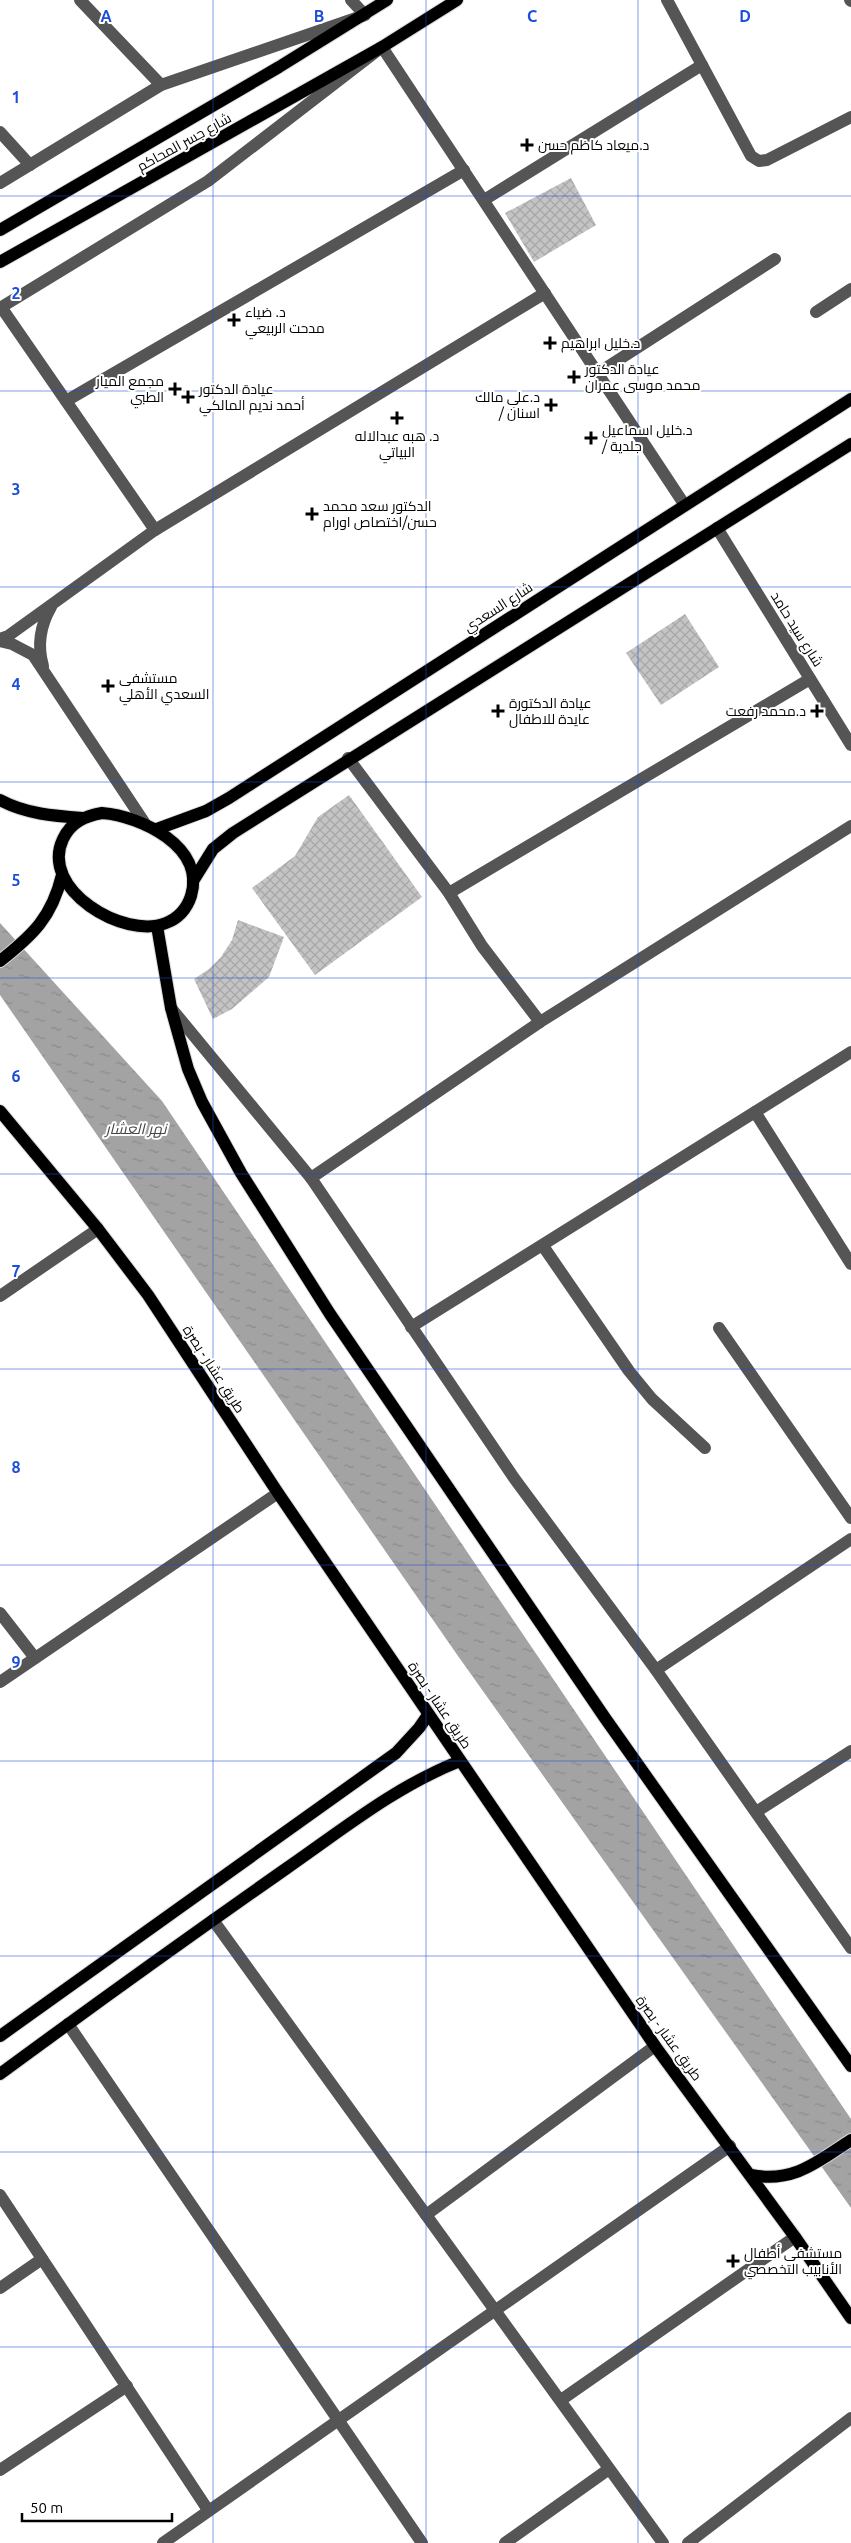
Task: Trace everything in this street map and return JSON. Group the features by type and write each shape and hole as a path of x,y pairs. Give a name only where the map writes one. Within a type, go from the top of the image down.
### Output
{"main road":[{"path":"0,230 387,0"},
{"name":"شارع جسر المحاكم","path":"0,262 382,47 457,0"},
{"name":"شارع السعدي","path":"156,829 206,811 229,798 684,504 851,399"},
{"path":"193,881 187,861 178,849 156,829 144,822 102,812 83,818 74,824 62,842 59,858 62,875 74,892 102,913 131,924 157,926 176,918 189,902 193,881 205,858 222,840 348,758 851,444"},
{"path":"0,800 13,807 47,816 83,818"},
{"path":"0,962 32,936 54,901 62,875"},
{"path":"157,926 171,1008 188,1069 202,1102 241,1173 330,1314 605,1718 851,2066"},
{"name":"طريق عشار - بصرة","path":"0,1111 98,1229 148,1295 278,1493 655,2046 795,2236 851,2318"},
{"path":"0,2036 396,1753 428,1715"},
{"path":"0,2074 213,1920 391,1796 435,1770 460,1761"},
{"path":"751,2175 764,2177 790,2175 802,2171 851,2140"}],"street":[{"path":"80,0 161,85"},
{"path":"0,183 161,85 364,15 350,0"},
{"path":"667,0 751,156 759,160 767,160 851,117"},
{"path":"155,530 1,308 208,181 382,47 684,504"},
{"path":"484,200 702,66"},
{"path":"0,132 30,165"},
{"path":"66,401 464,170"},
{"path":"598,373 775,259"},
{"path":"816,312 851,288"},
{"path":"0,640 155,530 545,293"},
{"name":"شارع سيد حامد","path":"717,528 851,745"},
{"path":"44,671 40,657 40,636 52,604"},
{"path":"0,640 33,655 144,822"},
{"path":"449,893 810,679"},
{"path":"348,758 449,893 482,946 540,1022"},
{"path":"311,1178 540,1022 851,826"},
{"path":"171,1008 311,1178 514,1478 656,1670 850,1945"},
{"path":"411,1327 851,1052"},
{"path":"755,1112 851,1264"},
{"path":"0,1296 98,1229"},
{"path":"543,1246 629,1371 652,1399 705,1448"},
{"path":"719,1328 851,1518"},
{"path":"0,1682 278,1493"},
{"path":"656,1670 851,1539"},
{"path":"0,1612 35,1658"},
{"path":"756,1812 851,1751"},
{"path":"213,1920 663,2543"},
{"path":"68,2024 422,2543"},
{"path":"426,2215 655,2046"},
{"path":"162,2543 730,2146"},
{"path":"0,2194 208,2510"},
{"path":"561,2400 795,2236"},
{"path":"0,2288 42,2259"},
{"path":"0,2470 127,2386"},
{"path":"688,2543 851,2418"},
{"path":"505,2543 610,2469"}],"water":[{"name":"نهر العشار","path":"0,923 162,1101 851,2119 851,2208 458,1656 0,995"}],"building":[{"path":"571,178 596,225 534,262 505,213"},
{"path":"685,614 719,667 661,705 626,653"},
{"path":"349,795 422,897 315,975 252,888 295,856 318,817"},
{"path":"238,920 284,937 269,977 232,1009 213,1019 194,979 209,969 221,957 232,940"}],"place":[{"name":"د.ميعاد كاظم حسن","path":"527,145"},
{"name":"د. ضياء مدحت الربيعي","path":"234,320"},
{"name":"د.خليل ابراهيم","path":"550,343"},
{"name":"عيادة الدكتور محمد موسى عمران","path":"574,377"},
{"name":"مجمع الميار الطبي","path":"175,389"},
{"name":"عيادة الدكتور أحمد نديم المالكي","path":"188,397"},
{"name":"د.علي مالك / اسنان","path":"551,405"},
{"name":"د. هبه عبدالاله البياتي","path":"397,418"},
{"name":"د.خليل اسماعيل / جلدية","path":"591,438"},
{"name":"الدكتور سعد محمد حسن/اختصاص اورام","path":"312,514"},
{"name":"مستشفى السعدي الأهلي","path":"108,686"},
{"name":"عيادة الدكتورة عايدة للاطفال","path":"498,711"},
{"name":"د.محمد رفعت","path":"817,711"},
{"name":"مستشفى أطفال الأنابيب التخصصي","path":"733,2261"}]}
